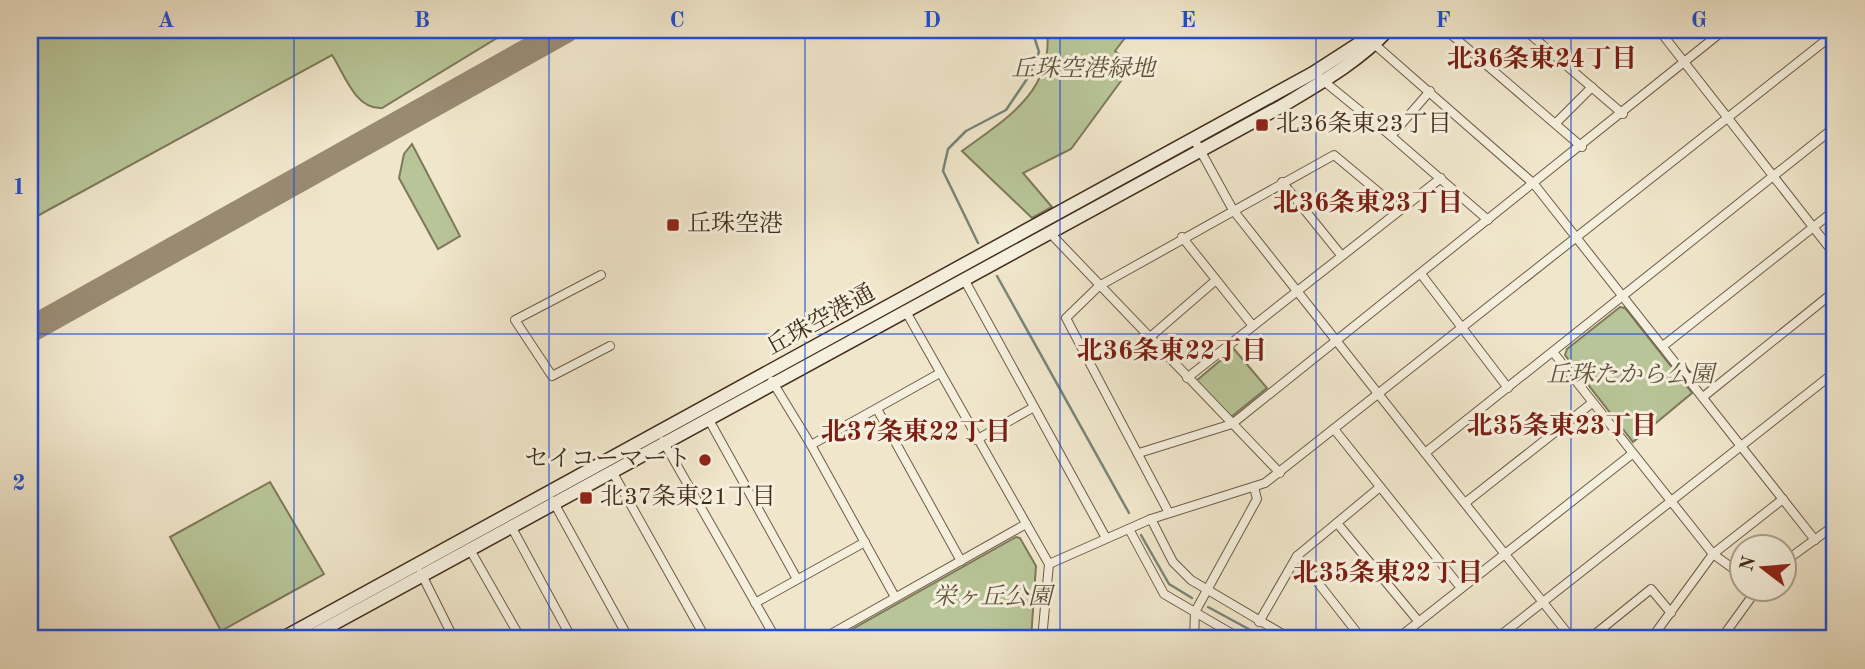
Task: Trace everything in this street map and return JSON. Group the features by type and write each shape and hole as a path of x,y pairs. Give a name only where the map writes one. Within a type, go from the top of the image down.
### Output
{"main road":[{"name":"丘珠空港通","path":"306,639 420,571 1318,77 1371,37 1388,30"},
{"name":"丘珠空港通","path":"902,307 965,281 1198,144"},
{"name":"丘珠空港通","path":"468,545 512,528 552,499 613,473 662,439 709,420 770,379"},
{"name":"丘珠空港通","path":"281,639 420,571"}],"street":[{"path":"1446,30 1582,147"},
{"path":"1525,30 1623,114"},
{"path":"1659,30 1835,255"},
{"path":"1139,453 1231,424 1582,147 1683,61 1724,30"},
{"path":"1049,564 1129,528 1254,487 1280,473 1835,33"},
{"path":"1371,37 1534,184 1815,540"},
{"path":"1318,77 1488,220"},
{"path":"1556,123 1592,87"},
{"path":"1391,136 1430,91"},
{"path":"1425,453 1835,127"},
{"path":"1198,144 1233,210 1572,639"},
{"path":"1169,513 1066,318 1099,286 1182,237 1334,155 1400,210"},
{"path":"1187,378 1441,178"},
{"path":"1282,182 1341,255"},
{"path":"1663,346 1835,210"},
{"path":"1050,233 1280,473"},
{"path":"1182,237 1253,326"},
{"path":"1421,274 1508,388"},
{"path":"601,275 515,320 551,376 610,346"},
{"path":"1149,338 1216,280"},
{"path":"965,281 1107,538"},
{"path":"1703,397 1835,291"},
{"path":"902,307 1049,564 1042,639"},
{"path":"1553,352 1670,502 1713,554 1728,565"},
{"path":"1497,639 1835,372"},
{"path":"811,445 940,373"},
{"path":"770,379 811,445 895,597"},
{"path":"1465,503 1592,402"},
{"path":"976,440 1034,407"},
{"path":"877,409 961,561"},
{"path":"709,420 797,579"},
{"path":"1334,429 1461,588"},
{"path":"662,439 776,639"},
{"path":"1398,639 1632,453"},
{"path":"613,473 702,638"},
{"path":"1194,639 1195,612 1257,499 1254,487"},
{"path":"1259,622 1297,556 1380,487"},
{"path":"552,499 629,639"},
{"path":"1651,639 1713,554 1783,499"},
{"path":"1152,519 1173,562 1191,580 1291,639"},
{"path":"1337,523 1419,622"},
{"path":"822,639 1026,524"},
{"path":"1798,552 1835,525"},
{"path":"512,528 572,639"},
{"path":"1129,528 1164,594 1241,639"},
{"path":"755,603 865,542"},
{"path":"468,545 521,639"},
{"path":"1297,556 1362,639"},
{"path":"420,571 454,639"},
{"path":"1589,639 1651,589 1671,613"},
{"path":"1721,639 1748,602"},
{"path":"840,629 845,639"}],"green space":[{"path":"30,30 510,30 382,108 373,107 357,97 332,55 30,220"},
{"name":"丘珠空港緑地","path":"1047,30 1131,30 1115,51 1132,66 1071,149 1023,173 1052,207 1032,218 962,151 1010,115 1035,87 1043,70 1047,51"},
{"path":"412,144 460,236 438,249 399,178 404,154"},
{"name":"丘珠たから公園","path":"1620,307 1625,308 1692,393 1633,442 1565,355 1567,349"},
{"path":"1234,349 1267,388 1231,417 1196,381"},
{"path":"270,482 324,574 221,631 170,537"},
{"name":"栄ヶ丘公園","path":"1016,537 1020,538 1036,566 1031,639 851,639 849,631"}],"waterway":[{"path":"978,243 943,171 948,149 966,131 1006,110 1029,76 1039,52 1032,30"},
{"path":"997,276 1129,513"},
{"path":"1141,535 1169,584 1192,598"},
{"path":"1208,607 1267,639"}],"taxiway":[{"path":"30,330 566,30"}],"place":[{"name":"北36条東23丁目","path":"1262,125"},
{"name":"丘珠空港","path":"673,225"},
{"name":"セイコーマート","path":"705,460"},
{"name":"北37条東21丁目","path":"586,498"}],"district":[{"name":"北36条東24丁目","path":"1542,60"},
{"name":"北36条東23丁目","path":"1368,204"},
{"name":"北36条東22丁目","path":"1172,352"},
{"name":"北35条東23丁目","path":"1562,427"},
{"name":"北37条東22丁目","path":"916,433"},
{"name":"北35条東22丁目","path":"1388,574"}]}
